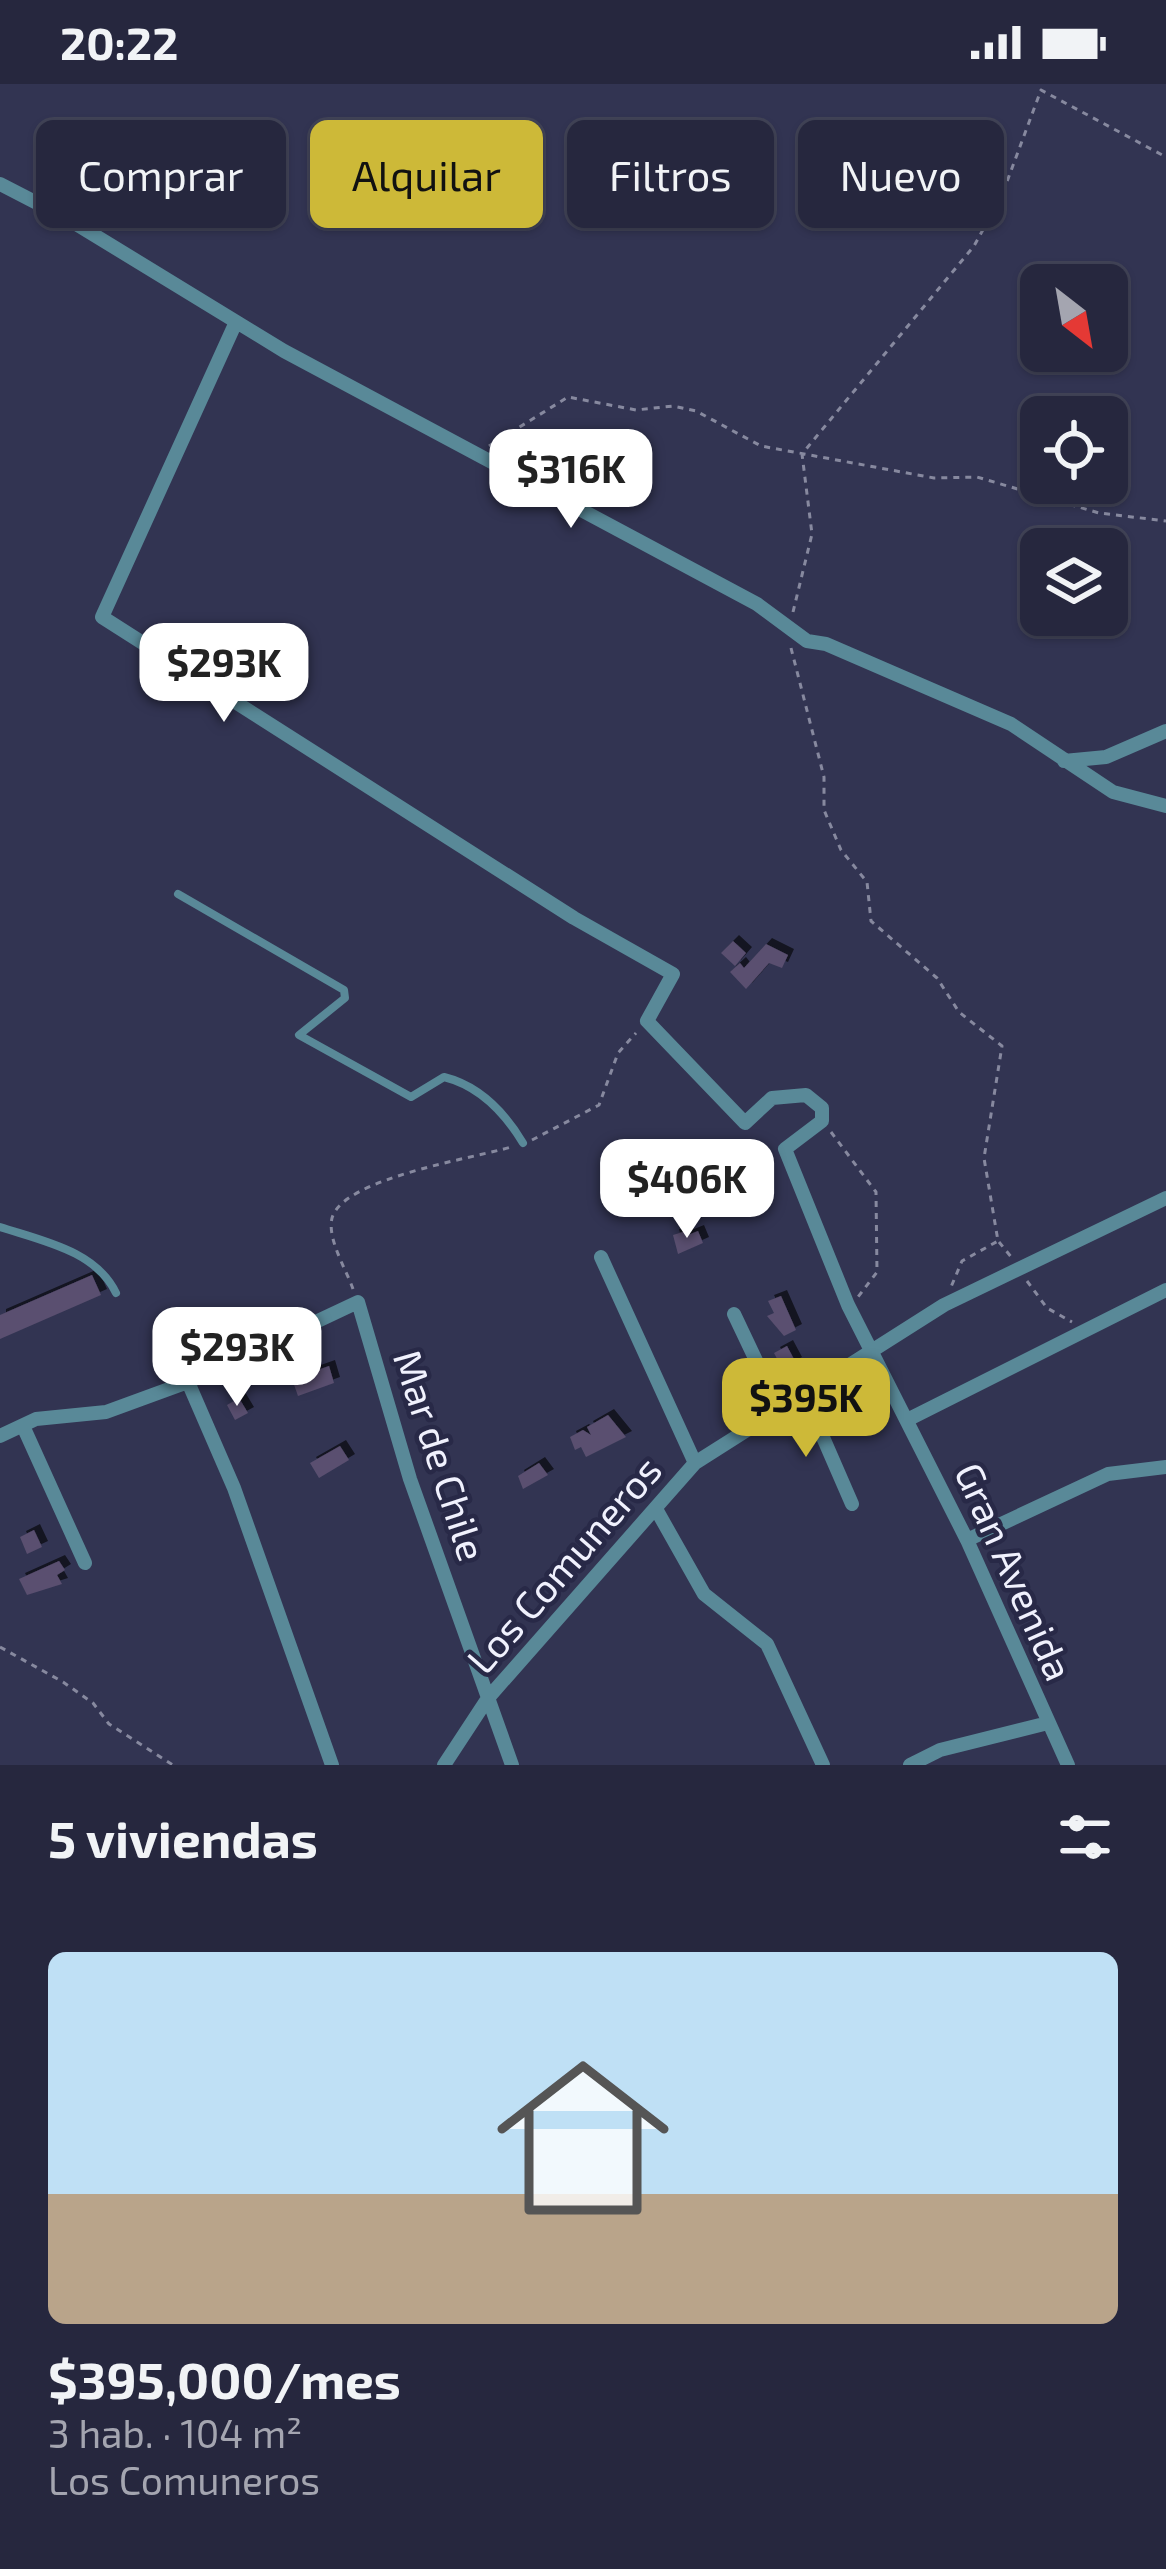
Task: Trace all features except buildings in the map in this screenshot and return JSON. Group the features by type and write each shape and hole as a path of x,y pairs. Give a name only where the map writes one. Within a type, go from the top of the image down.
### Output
{"street":[{"path":"0,184 68,219 236,322 785,623 807,640 1011,724 1113,792 1166,806"},
{"path":"236,322 102,617 574,918 673,974 647,1021 746,1123 772,1098 806,1095 822,1108 822,1121"},
{"path":"1064,761 1106,757 1166,730"},
{"name":"Gran Avenida","path":"822,1121 785,1149 848,1305 968,1540 1068,1765"},
{"name":"Los Comuneros","path":"444,1765 488,1698 695,1463 944,1306 1166,1198"},
{"path":"601,1257 695,1463"},
{"path":"909,1419 1166,1290"},
{"path":"0,1436 73,1412 106,1412 188,1382 358,1302"},
{"name":"Mar de Chile","path":"358,1302 410,1479 512,1765"},
{"path":"734,1314 780,1411"},
{"path":"188,1382 235,1488 332,1765"},
{"path":"805,1396 852,1504"},
{"path":"23,1426 85,1563"},
{"path":"968,1540 1108,1474 1166,1467"},
{"path":"656,1509 704,1594 767,1644 823,1765"},
{"path":"910,1765 940,1750 1048,1723"}],"lane":[{"path":"178,894 344,990 345,998 299,1035 411,1097 444,1077 453,1079 489,1100 523,1143"},
{"path":"0,1227 56,1245 104,1270 116,1294"}],"path":[{"path":"1090,1328 1047,1308 998,1241 984,1158 1002,1046 959,1012 937,978 872,921 866,882 841,850 824,810 824,777 785,623 795,608 812,534 802,454 974,247 1002,195 1042,87 1166,157"},
{"path":"476,453 568,397 610,407 696,411 760,446 934,478 977,477 1099,513 1166,521"},
{"path":"358,1302 332,1230 339,1205 398,1177 523,1143 599,1105 618,1053 647,1021"},
{"path":"822,1121 876,1192 877,1272 871,1287 848,1305"},
{"path":"944,1306 962,1261 998,1241"},
{"path":"0,1647 63,1682 92,1703 109,1724 173,1765"}]}
